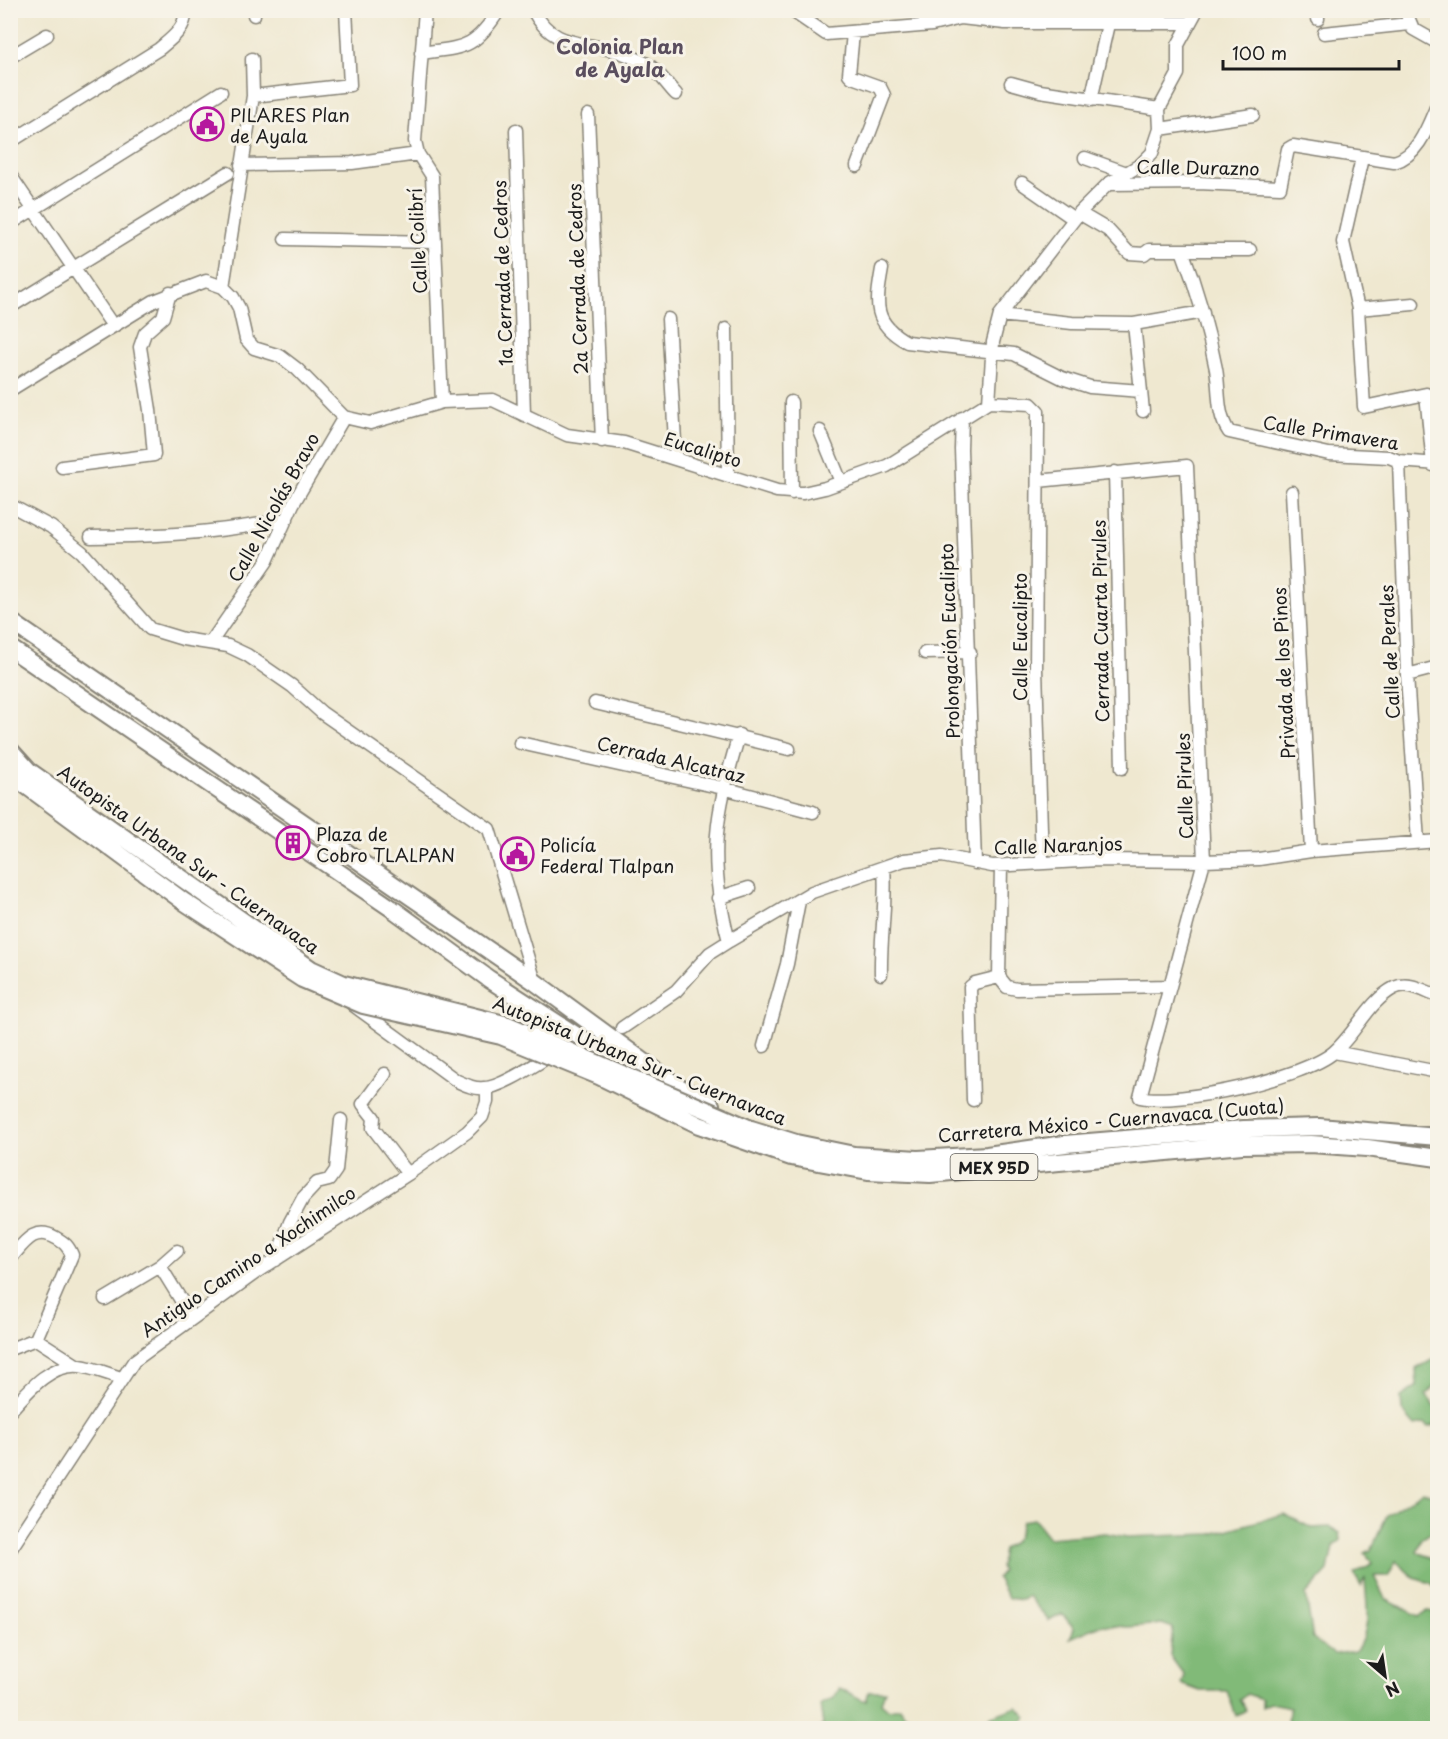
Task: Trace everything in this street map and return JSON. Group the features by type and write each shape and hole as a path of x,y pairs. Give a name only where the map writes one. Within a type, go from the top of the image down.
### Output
{"highway":[{"name":"Carretera México - Cuernavaca (Cuota)","path":"10,621 535,982 677,1086 717,1108 789,1134 827,1142 925,1155 990,1152 1282,1125 1352,1125 1437,1136"},
{"name":"Carretera México - Cuernavaca (Cuota)","path":"10,648 580,1040 715,1123 790,1151 894,1168 934,1170 1274,1141 1381,1147 1437,1156"},
{"name":"Autopista Urbana Sur - Cuernavaca","path":"10,750 29,771 311,969 344,984 508,1025 751,1129 796,1143 854,1155 918,1159 987,1155 1065,1144 1244,1129 1318,1127 1437,1136"},
{"name":"Autopista Urbana Sur - Cuernavaca","path":"10,771 109,849 302,980 363,1005 501,1036 599,1076 699,1125 791,1157 868,1171 930,1174 1242,1145 1311,1144 1437,1156"}],"street":[{"path":"253,96 350,85 346,10"},
{"name":"Calle Colibrí","path":"425,10 415,141 418,154 432,176 442,402"},
{"path":"421,53 460,49 479,37 499,10"},
{"path":"533,10 541,26 550,34 570,42 615,51 650,66 676,94"},
{"path":"791,10 826,34 932,25 962,14 1005,23 1190,24"},
{"path":"988,402 992,352 1000,315 1076,216 1108,184 1124,172 1140,165 1152,153 1160,129 1159,109 1178,74 1178,45 1197,10"},
{"path":"1405,10 1409,24 1437,43"},
{"path":"10,142 159,49 177,35 185,14"},
{"path":"1091,100 1108,24"},
{"path":"1324,33 1409,24"},
{"path":"853,33 849,74 852,78 880,87 884,95 857,166"},
{"path":"10,57 47,35"},
{"path":"223,287 253,96 252,59"},
{"path":"1011,83 1091,100 1159,109"},
{"path":"10,224 221,92"},
{"path":"1435,465 1425,394 1364,407 1358,309 1343,242 1362,159 1394,162 1408,157 1428,126 1437,103"},
{"name":"2a Cerrada de Cedros","path":"588,115 602,441"},
{"path":"1160,129 1254,115"},
{"name":"1a Cerrada de Cedros","path":"516,130 524,415"},
{"name":"Calle Durazno","path":"1108,184 1199,183 1280,187 1288,149 1293,146 1362,159"},
{"path":"242,165 352,163 418,154"},
{"path":"1085,158 1124,172"},
{"path":"10,307 228,173"},
{"path":"10,175 113,326"},
{"path":"1022,183 1076,216 1108,230 1129,253 1250,250"},
{"path":"285,240 435,242"},
{"name":"Calle Primavera","path":"1182,250 1203,312 1217,372 1221,417 1229,432 1329,454 1389,457 1399,461 1435,465"},
{"path":"882,269 877,304 882,322 892,333 916,344 1014,354 1062,378 1090,387 1141,391"},
{"path":"10,390 170,293 206,281 223,287 239,308 246,339 254,348 280,356 297,369 344,417"},
{"path":"62,467 154,455 150,410 140,347 145,333 164,317 170,293"},
{"path":"1358,309 1413,304"},
{"path":"1000,315 1072,323 1134,324 1203,312"},
{"path":"668,320 676,459"},
{"path":"1134,324 1143,411"},
{"path":"726,329 728,474"},
{"name":"Eucalipto","path":"344,417 358,422 383,421 442,402 493,400 567,435 624,443 777,491 792,493 814,491 841,483 902,458 988,402"},
{"path":"790,402 792,493"},
{"name":"Calle Eucalipto","path":"988,402 1031,404 1038,411 1036,669 1042,862"},
{"name":"Calle Nicolás Bravo","path":"211,642 267,561 287,519 344,417"},
{"name":"Prolongación Eucalipto","path":"962,418 965,594 970,652 975,863"},
{"path":"820,431 841,483"},
{"name":"Calle de Perales","path":"1399,461 1407,675 1418,842"},
{"name":"Calle Pirules","path":"1115,472 1187,466 1204,861 1140,1096 1152,1100 1241,1088 1318,1062 1334,1052"},
{"path":"1038,481 1115,472"},
{"name":"Cerrada Cuarta Pirules","path":"1115,472 1122,768"},
{"name":"Privada de los Pinos","path":"1292,492 1311,851"},
{"path":"10,505 51,527 82,552 150,628 183,639 228,646 246,655 292,686 322,713 489,829 535,982"},
{"path":"91,537 178,536 232,530 287,519"},
{"path":"925,653 970,652"},
{"path":"1407,675 1437,668"},
{"path":"595,703 739,735 789,749"},
{"path":"729,941 718,898 715,847 723,788 739,735"},
{"name":"Cerrada Alcatraz","path":"520,743 723,788 813,812"},
{"path":"10,756 457,1081 470,1087 487,1089 561,1050 578,1049 608,1073 684,1119 715,1123"},
{"name":"Calle Naranjos","path":"622,1028 676,991 710,953 812,892 921,857 942,856 1001,866 1042,862 1204,861 1259,859 1311,851 1437,840"},
{"path":"1001,866 999,977 1007,987 1017,989 1170,986"},
{"path":"881,974 880,942 886,889 884,867"},
{"path":"718,898 749,888"},
{"path":"764,1046 787,964 799,901"},
{"path":"972,1100 970,987 999,977"},
{"path":"1334,1052 1384,995 1395,988 1409,985 1437,996"},
{"path":"1334,1052 1437,1072"},
{"path":"385,1074 363,1104 374,1118 374,1128 408,1174"},
{"name":"Antiguo Camino a Xochimilco","path":"10,1550 134,1361 276,1260 408,1174 467,1132 482,1117 487,1102 487,1089"},
{"path":"276,1260 290,1222 303,1198 317,1183 329,1180 336,1170 340,1120"},
{"path":"10,1259 30,1236 37,1233 48,1234 68,1245 72,1255 36,1339 10,1349"},
{"path":"105,1299 160,1266 177,1251"},
{"path":"160,1266 192,1318"},
{"path":"36,1339 78,1366 121,1378"},
{"path":"10,1411 42,1378 78,1366"}],"green space":[{"path":"1437,1357 1437,1382 1426,1395 1437,1409 1437,1424 1429,1427 1424,1424 1415,1426 1402,1411 1401,1397 1417,1386 1416,1369"},
{"path":"1423,1491 1437,1497 1437,1528 1422,1539 1417,1552 1432,1558 1437,1564 1437,1589 1431,1583 1414,1578 1396,1561 1388,1576 1374,1576 1385,1599 1419,1616 1428,1611 1437,1613 1437,1728 1292,1728 1287,1720 1291,1707 1270,1703 1262,1707 1262,1699 1247,1694 1239,1699 1246,1710 1236,1716 1227,1691 1200,1691 1181,1684 1184,1675 1170,1656 1173,1628 1162,1624 1128,1627 1101,1625 1070,1638 1074,1628 1062,1614 1049,1621 1028,1596 1022,1600 1008,1598 997,1578 1002,1571 1000,1567 1003,1549 1017,1538 1022,1521 1034,1519 1049,1538 1105,1533 1127,1537 1212,1534 1284,1514 1312,1528 1330,1527 1340,1533 1341,1540 1333,1547 1328,1571 1306,1595 1313,1639 1334,1654 1356,1651 1367,1624 1367,1607 1365,1578 1361,1586 1354,1574 1373,1563 1365,1553 1371,1550 1387,1515"},
{"path":"839,1689 866,1701 869,1691 885,1691 881,1702 889,1709 900,1707 905,1715 920,1718 933,1728 819,1728 823,1725 820,1705 834,1698"},
{"path":"1017,1707 1027,1717 1014,1728 993,1728 995,1726 988,1724 989,1717"}],"place":[{"name":"PILARES Plan de Ayala","path":"207,124"},
{"name":"Plaza de Cobro TLALPAN","path":"293,843"},
{"name":"Policía Federal Tlalpan","path":"517,854"}],"district":[{"name":"Colonia Plan de Ayala","path":"620,58"}]}
